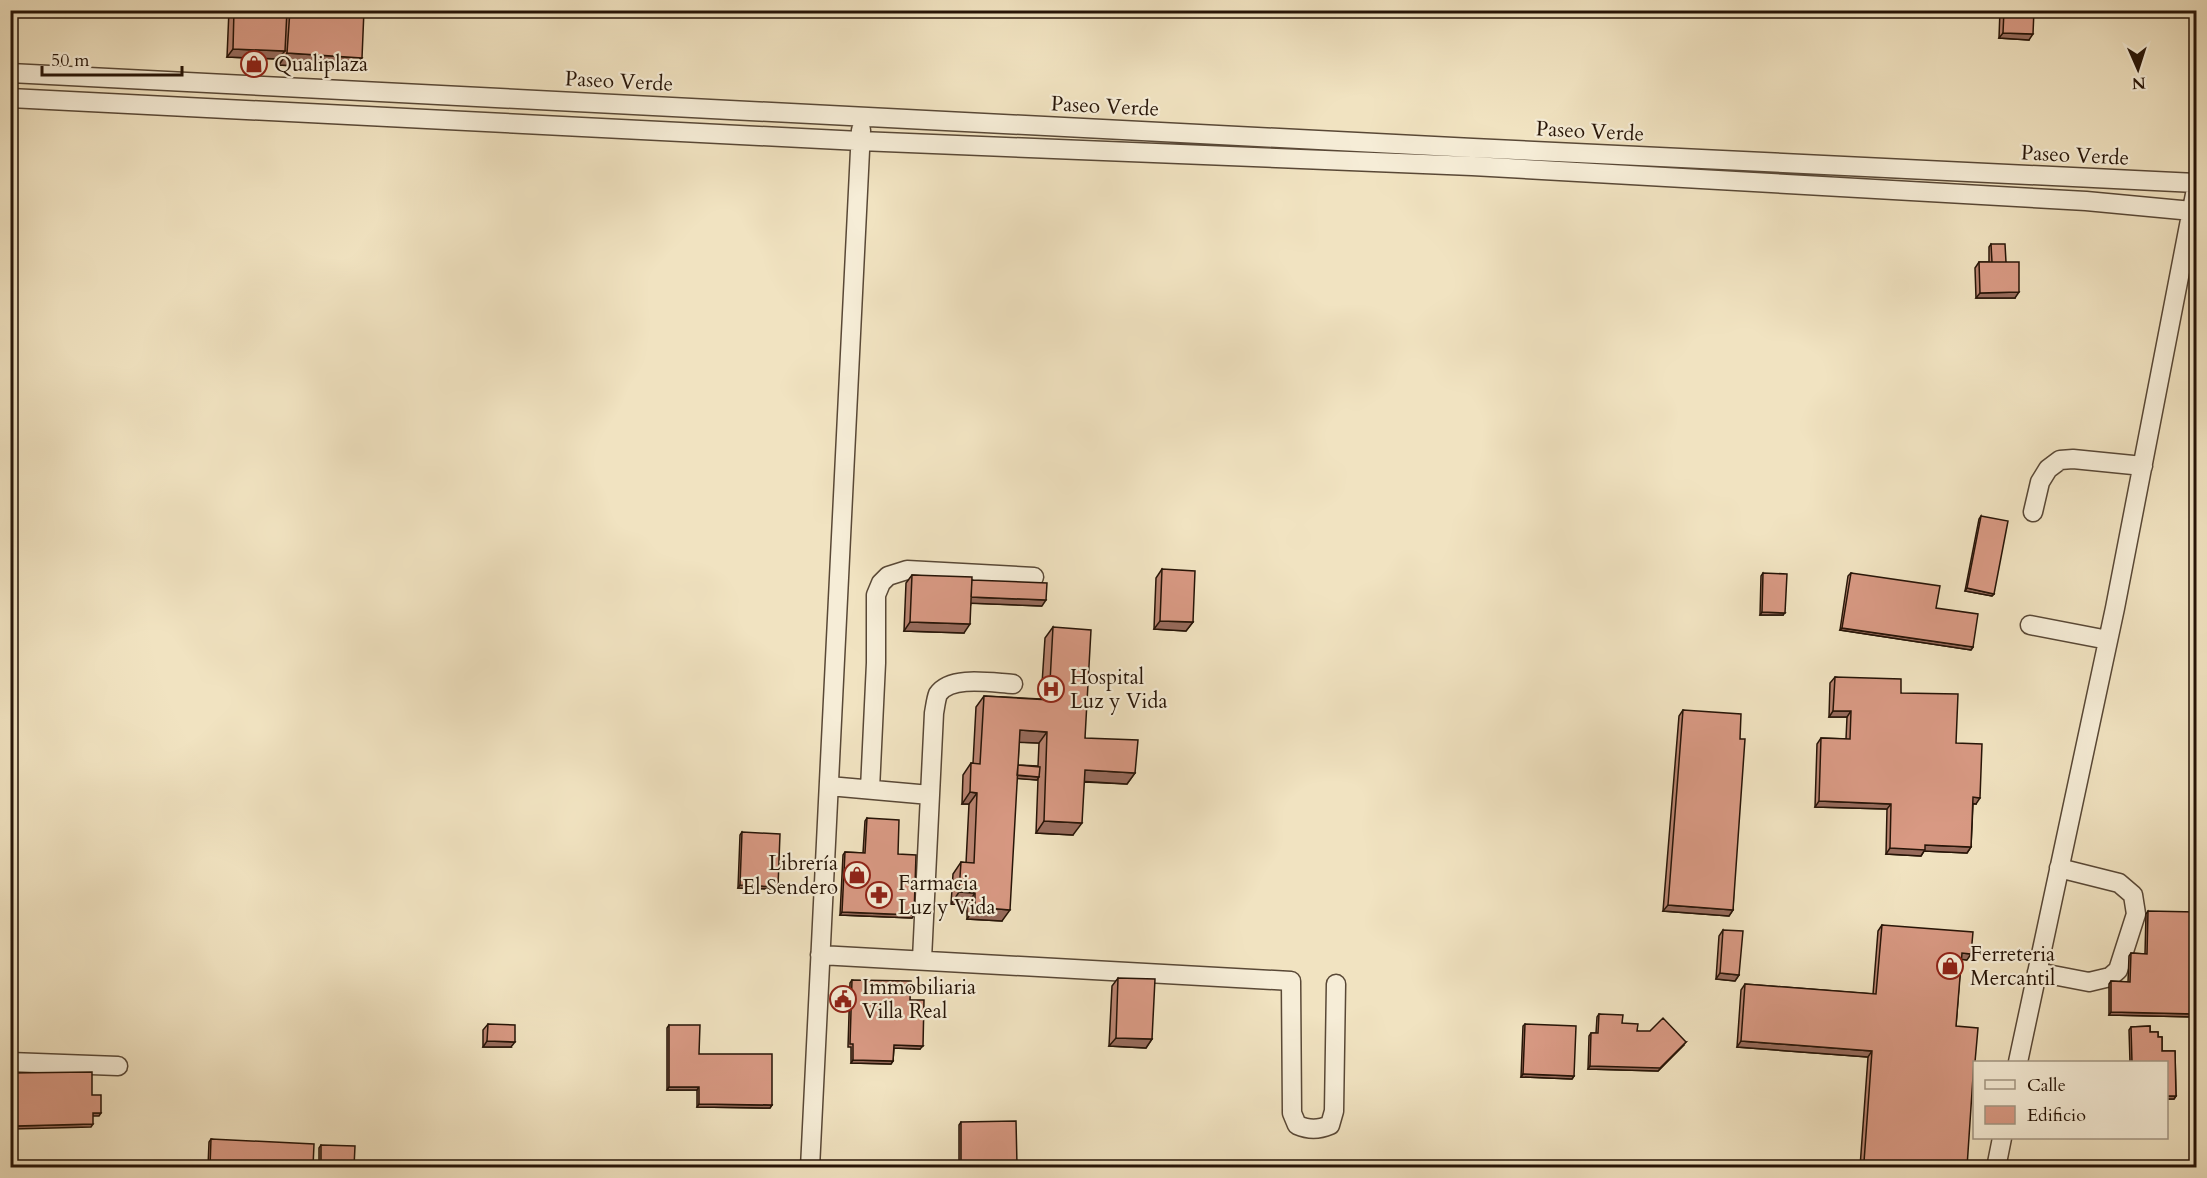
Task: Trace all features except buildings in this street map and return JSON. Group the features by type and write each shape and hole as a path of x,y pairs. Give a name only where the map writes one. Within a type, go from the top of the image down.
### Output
{"street":[{"name":"Paseo Verde","path":"10,73 861,116 2075,200 2192,211"},
{"path":"390,117 391,92"},
{"name":"Paseo Verde","path":"10,99 860,141 1472,157 2196,183"},
{"path":"810,1167 861,116"},
{"path":"2018,1061 2108,640 2196,189"},
{"path":"2032,512 2040,482 2048,469 2060,460 2073,459 2143,466"},
{"path":"870,789 876,663 876,595 881,583 888,576 907,570 1034,577"},
{"path":"2030,625 2108,640"},
{"path":"922,959 934,713 938,695 948,685 962,681 1012,684"},
{"path":"829,786 930,795"},
{"path":"2037,972 2089,982 2110,977 2118,969 2136,914 2133,895 2119,883 2059,868"},
{"path":"820,955 1292,981 1292,1113 1297,1125 1308,1130 1321,1129 1330,1125 1334,1111 1336,984"},
{"path":"10,1062 118,1066"},
{"path":"1996,1167 2002,1139"}],"place":[{"name":"Qualiplaza","path":"254,64"},
{"name":"Hospital Luz y Vida","path":"1051,689"},
{"name":"Librería El Sendero","path":"857,875"},
{"name":"Farmacia Luz y Vida","path":"879,895"},
{"name":"Ferreteria Mercantil","path":"1950,966"},
{"name":"Immobiliaria Villa Real","path":"843,999"}]}
